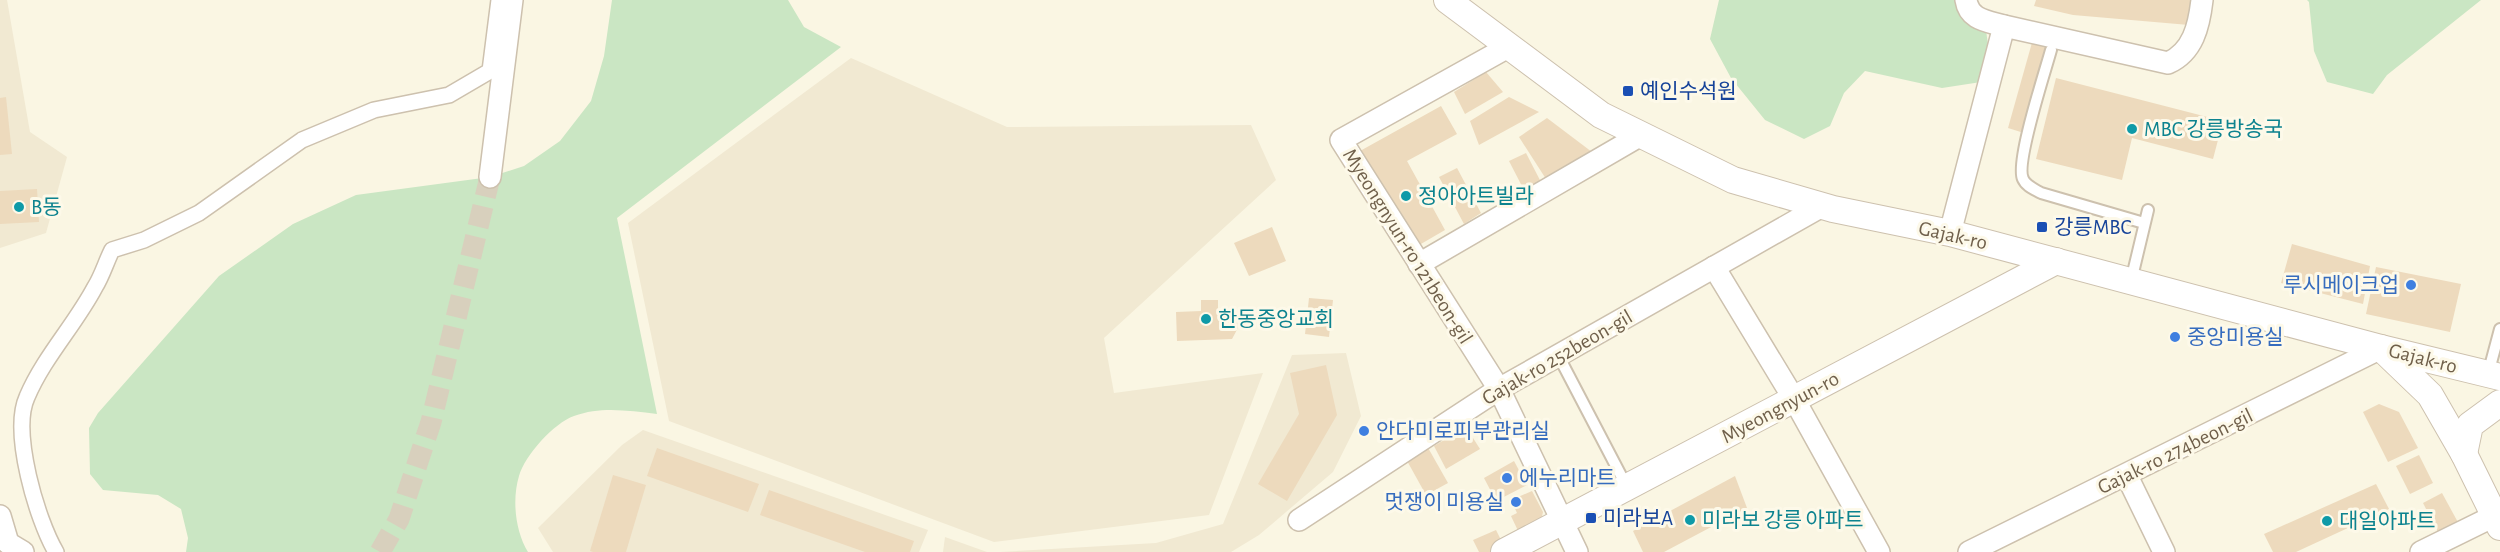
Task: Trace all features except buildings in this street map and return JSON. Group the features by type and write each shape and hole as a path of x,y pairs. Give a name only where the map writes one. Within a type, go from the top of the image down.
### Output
{"street":[{"path":"56,552 48,539 27,474 23,429 26,399 41,370 95,287 112,250 144,240 199,213 302,140 374,110 449,95 490,71 499,0"},
{"path":"490,177 512,0"},
{"name":"Gajak-ro","path":"1447,0 1601,115 1733,180 1822,206 1950,233 2381,348 2494,375"},
{"path":"1966,0 1970,12 1977,18 2168,63 2187,51 2200,17 2202,0"},
{"path":"1950,233 2004,26"},
{"name":"Myeongnyun-ro 121beon-gil","path":"1508,47 1341,140 1499,389 1577,552"},
{"path":"1419,264 1641,135"},
{"name":"Gajak-ro 252beon-gil","path":"1299,520 1499,389 1822,206"},
{"name":"Myeongnyun-ro","path":"1504,552 2056,261"},
{"path":"1714,267 1794,399 1879,552"},
{"path":"2381,348 2430,395 2464,454 2497,521 2421,552"},
{"name":"Gajak-ro 274beon-gil","path":"1969,552 2127,476 2381,348"},
{"path":"2464,454 2470,425 2500,403"},
{"path":"2127,476 2164,552"},
{"path":"0,516 8,543 22,552"}],"lane":[{"path":"2051,50 2022,157 2022,178 2029,187 2041,193 2144,223"},
{"path":"2131,281 2148,210"},
{"path":"2494,375 2500,329"},
{"path":"1558,355 1627,487"}],"shaded area":[{"path":"0,0 7,0 30,132 67,157 46,233 0,248"},
{"path":"851,58 1007,127 1251,125 1276,180 1104,338 1114,393 1263,373 1209,515 994,542 669,421 628,223"},
{"path":"1346,353 1361,416 1333,472 1259,535 1231,552 1000,552 1156,543 1223,524 1292,355"},
{"path":"643,430 928,530 919,552 553,552 538,528 622,445"},
{"path":"945,537 987,552 943,552"}],"green space":[{"path":"612,0 788,0 804,27 841,47 617,218 657,414 616,410 584,413 558,425 541,441 522,468 517,485 516,515 520,534 528,552 186,552 188,538 181,509 158,495 103,490 90,474 89,428 98,413 219,276 293,224 356,195 490,177 524,166 560,141 591,101 604,56"},
{"path":"1719,0 1974,0 1985,23 1990,59 1981,82 1942,88 1865,71 1844,93 1830,126 1804,139 1765,120 1731,78 1710,39"},
{"path":"2307,0 2481,0 2387,75 2373,94 2327,82 2314,51"}],"tunnel":[{"path":"380,552 399,519 431,422 490,177"}],"place":[{"name":"예인수석원","path":"1628,91"},
{"name":"MBC 강릉방송국","path":"2132,129"},
{"name":"정아아트빌라","path":"1406,196"},
{"name":"B동","path":"19,207"},
{"name":"강릉MBC","path":"2042,227"},
{"name":"루시메이크업","path":"2411,285"},
{"name":"한동중앙교회","path":"1206,319"},
{"name":"중앙미용실","path":"2175,337"},
{"name":"안다미로피부관리실","path":"1364,431"},
{"name":"에누리마트","path":"1507,478"},
{"name":"멋쟁이 미용실","path":"1516,502"},
{"name":"미라보A","path":"1591,518"},
{"name":"미라보 강릉 아파트","path":"1690,520"},
{"name":"대일아파트","path":"2327,521"}]}
